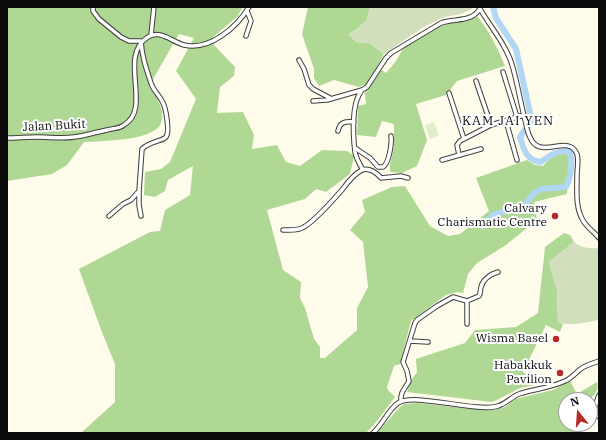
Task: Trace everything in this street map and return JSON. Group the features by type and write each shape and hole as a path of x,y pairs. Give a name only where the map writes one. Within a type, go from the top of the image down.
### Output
{"street":[{"path":"93,7 93,11 99,19 121,37 129,41 141,41 151,35 157,34 163,35 183,45 198,45 218,38 230,29 248,9"},
{"path":"151,35 154,7"},
{"path":"363,170 356,153 354,138 354,106 358,94 370,83 386,58 394,50 441,23 470,18 476,14 479,8"},
{"path":"479,8 501,42 511,61 531,140 537,146 542,148 568,146 575,150 578,158 578,210 585,224 599,238"},
{"path":"246,36 251,21 248,9"},
{"path":"141,41 142,56 151,84 164,104 168,132 164,139 148,143 142,149 139,191 141,216"},
{"name":"Jalan Bukit","path":"7,138 76,137 119,128 128,123 133,115 136,100 135,55 141,41"},
{"path":"299,60 304,69 309,85 313,89 330,98"},
{"path":"503,72 517,117"},
{"path":"476,81 490,125"},
{"path":"313,101 322,101 362,90"},
{"path":"449,93 464,139"},
{"path":"459,155 457,145 458,142 490,125 524,115"},
{"path":"506,121 517,160"},
{"path":"338,132 339,126 343,122 354,122"},
{"path":"355,148 370,158 378,167 383,167 387,163 387,158 392,147 391,136"},
{"path":"442,160 481,149"},
{"path":"283,230 298,230 304,227 318,215 349,181 363,170 374,171 381,178 400,176 408,178"},
{"path":"109,216 123,204 131,200 139,191"},
{"path":"401,402 400,396 409,381 403,362 417,320 453,297 467,301 479,296 484,280 492,274 498,272"},
{"path":"467,301 467,324"},
{"path":"410,342 428,342"},
{"path":"373,433 379,428 394,407 401,402 413,400 496,407 518,394 556,385 569,379 583,368 599,361"},
{"path":"599,395 595,407 599,417"}],"green space":[{"path":"7,7 243,7 237,17 213,37 214,45 235,67 234,76 220,87 217,113 243,112 254,135 252,149 277,145 286,162 300,166 322,150 347,151 354,156 350,174 326,192 316,189 305,199 267,210 283,270 301,282 300,298 305,308 314,339 320,347 320,358 325,358 357,330 357,308 368,287 363,242 350,230 365,212 362,200 392,187 405,186 430,226 448,236 460,234 489,211 476,178 527,160 535,165 543,166 554,156 563,153 567,154 569,158 567,194 534,202 537,220 506,245 477,263 468,274 463,293 457,292 446,295 411,321 400,364 394,366 387,387 395,397 366,433 81,433 115,402 115,364 79,269 150,232 160,231 165,210 190,195 193,166 168,180 165,191 155,197 144,195 145,172 161,169 170,162 196,99 176,71 194,38 179,34 149,86 160,104 162,113 161,123 157,129 138,137 84,142 67,165 52,174 7,181"},
{"path":"308,7 370,7 367,20 349,34 356,42 369,43 384,54 377,67 386,73 396,61 404,47 446,23 468,21 477,16 493,40 505,66 457,81 446,95 416,104 427,140 417,166 402,173 390,172 390,164 394,148 394,124 382,121 376,137 357,135 358,106 366,104 364,85 359,87 334,80 319,86 314,78 314,69 302,34"},
{"path":"370,7 471,7 472,9 461,14 444,17 422,28 384,54 369,43 356,42 348,34 367,20"},
{"path":"434,122 439,136 430,139 425,125"},
{"path":"564,233 570,235 574,242 549,262 557,290 558,322 563,324 560,332 546,325 523,372 534,379 535,385 520,388 492,402 407,392 412,379 417,372 416,359 465,343 475,330 516,327 538,313 545,247"},
{"path":"574,242 586,248 599,248 599,320 578,324 568,324 558,322 557,291 549,262"},
{"path":"570,381 576,392 558,392 558,432 585,433 377,433 404,404 417,403 494,410 505,407 515,399 553,390"},
{"path":"597,382 596,392 580,392"}],"waterway":[{"path":"493,7 496,18 516,49 532,122 527,127"},
{"path":"483,226 493,215 525,205 534,193 541,189 566,187 568,183 571,165 570,151 562,151 554,154 541,162 536,161 529,157 524,150 520,137 524,131"}],"place":[{"name":"Calvary Charismatic Centre","path":"555,216"},
{"name":"Wisma Basel","path":"556,339"},
{"name":"Habakkuk Pavilion","path":"560,373"}],"district":[{"name":"KAM JAI YEN","path":"508,121"}]}
